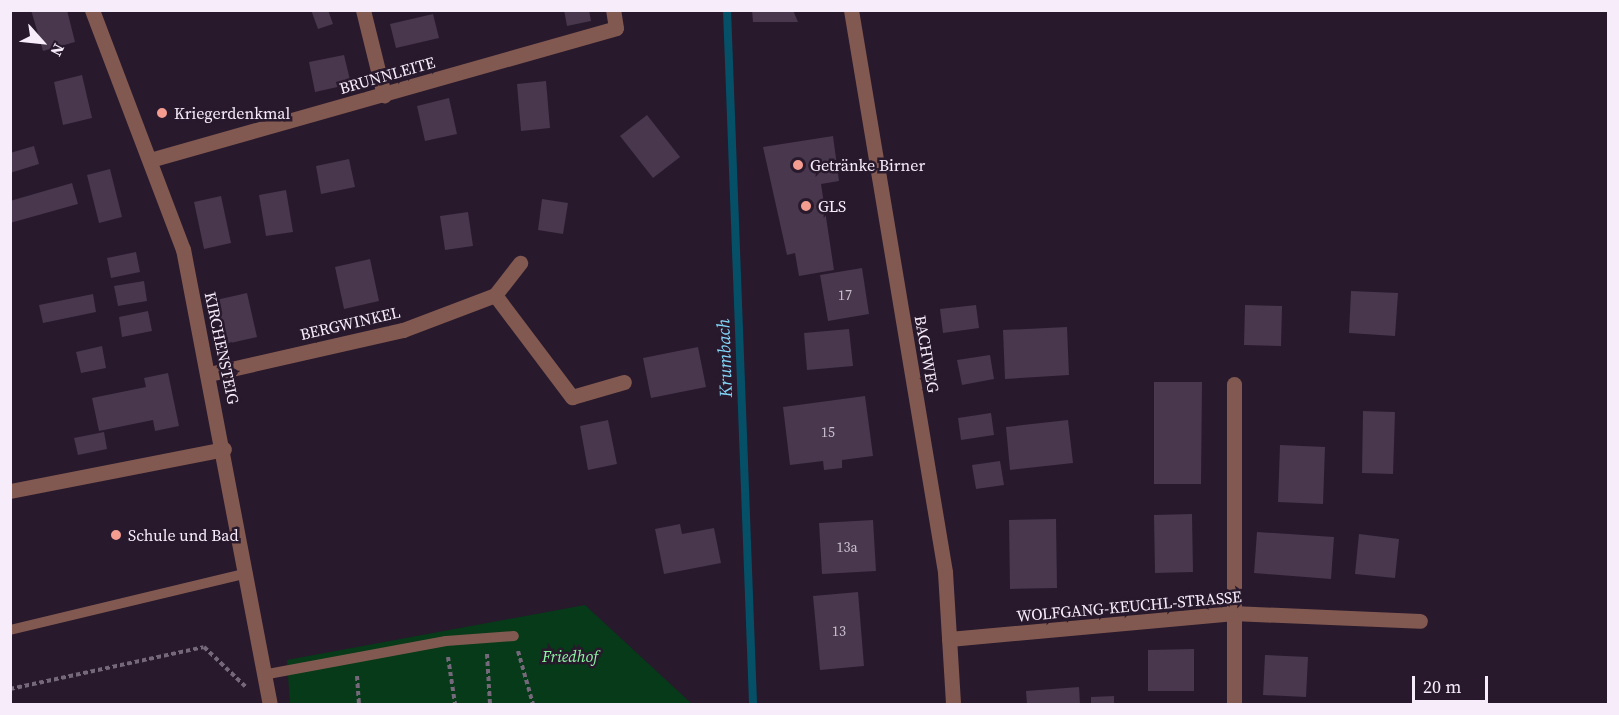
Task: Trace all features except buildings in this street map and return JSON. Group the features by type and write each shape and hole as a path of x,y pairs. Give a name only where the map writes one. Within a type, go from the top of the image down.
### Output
{"street":[{"name":"KIRCHENSTEIG","path":"92,10 183,249 268,674 270,705"},
{"path":"363,10 384,95"},
{"name":"BRUNNLEITE","path":"150,160 616,28 613,10"},
{"name":"BACHWEG","path":"850,10 945,572 953,705"},
{"path":"520,263 495,295 572,397 624,382"},
{"name":"BERGWINKEL","path":"209,374 403,330 495,295"},
{"path":"1234,384 1232,613 1234,705"},
{"path":"10,491 224,449"},
{"name":"WOLFGANG-KEUCHL-STRASSE","path":"949,639 1232,613 1420,621"}],"lane":[{"path":"10,630 247,573"},
{"path":"268,674 446,641 514,636"}],"path":[{"path":"514,636 533,705"},
{"path":"486,638 490,705"},
{"path":"446,641 455,705"},
{"path":"10,689 204,647 247,688 247,696"},
{"path":"358,689 359,705"}],"green space":[{"name":"Friedhof","path":"585,605 692,704 290,704 287,660"}],"waterway":[{"name":"Krumbach","path":"727,10 753,704"}],"place":[{"name":"Kriegerdenkmal","path":"162,113"},
{"name":"Getränke Birner","path":"798,165"},
{"name":"GLS","path":"806,206"},
{"name":"Schule und Bad","path":"116,535"}]}
